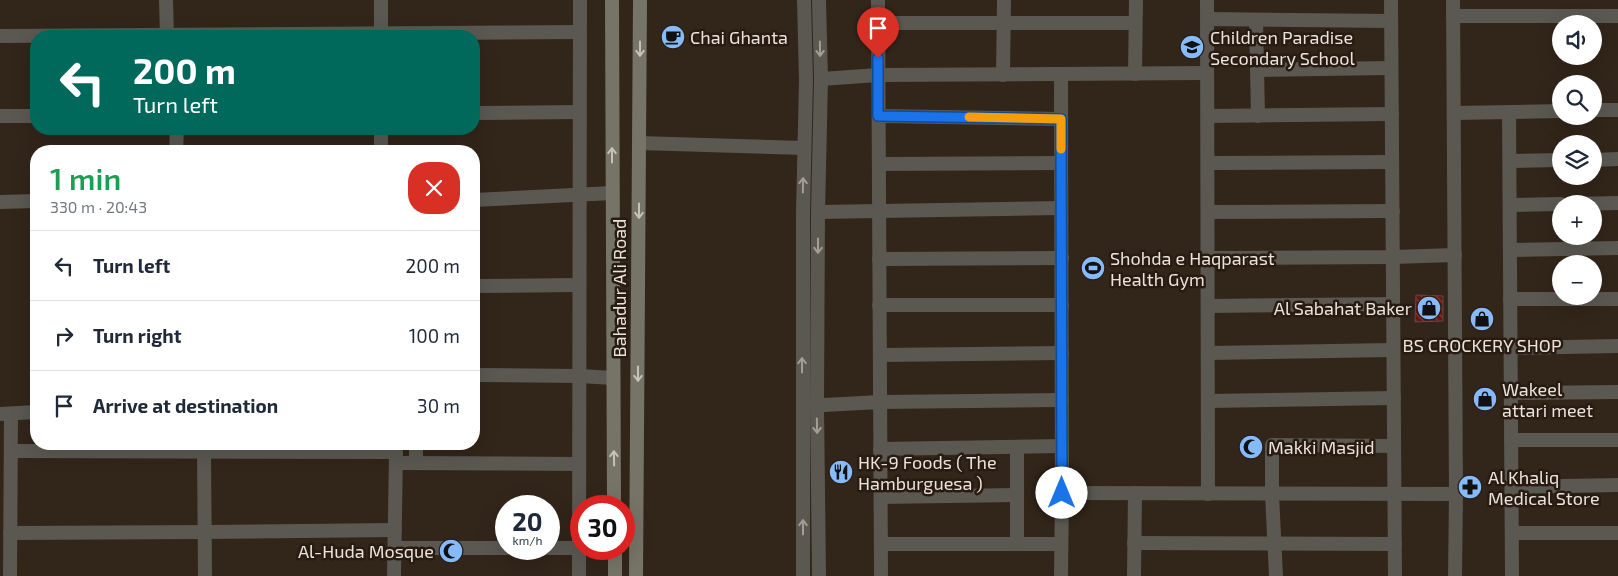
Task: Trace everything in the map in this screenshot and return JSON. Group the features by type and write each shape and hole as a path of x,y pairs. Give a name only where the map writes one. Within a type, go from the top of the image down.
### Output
{"main road":[{"name":"Bahadur Ali Road","path":"612,0 614,495"},
{"name":"Bahadur Ali Road","path":"636,576 640,0"},
{"path":"615,560 615,576"}],"street":[{"path":"166,0 167,30"},
{"path":"381,0 381,30"},
{"path":"579,495 580,0"},
{"path":"803,576 802,406 806,80 804,0"},
{"path":"819,0 821,79 817,405 819,576"},
{"path":"878,0 881,576"},
{"path":"1003,75 1004,0"},
{"path":"1135,74 1136,0"},
{"path":"1207,0 1208,494"},
{"path":"1391,0 1395,576"},
{"path":"1453,0 1455,576"},
{"path":"1453,16 1618,16"},
{"path":"1207,19 1391,21"},
{"path":"1256,20 1258,116"},
{"path":"878,23 1136,23"},
{"path":"480,34 579,32"},
{"path":"0,36 30,36"},
{"path":"1257,70 1392,68"},
{"path":"821,79 878,75 1207,73"},
{"path":"1061,74 1061,576"},
{"path":"1602,110 1618,110"},
{"path":"1454,113 1552,111"},
{"path":"480,113 579,112"},
{"path":"1509,112 1512,576"},
{"path":"1208,116 1392,114"},
{"path":"0,116 30,116"},
{"path":"878,116 1061,119"},
{"path":"639,143 804,148"},
{"path":"1602,160 1618,159"},
{"path":"1510,161 1552,160"},
{"path":"1208,163 1392,162"},
{"path":"879,164 1061,163"},
{"path":"480,200 612,193"},
{"path":"0,202 30,201"},
{"path":"1602,203 1618,203"},
{"path":"1510,205 1552,204"},
{"path":"818,212 1061,208"},
{"path":"1208,212 1392,211"},
{"path":"1511,250 1618,248"},
{"path":"1208,258 1455,255"},
{"path":"879,260 1062,258"},
{"path":"480,286 579,285"},
{"path":"1510,299 1618,299"},
{"path":"1208,306 1393,304"},
{"path":"880,305 1062,305"},
{"path":"1511,348 1618,346"},
{"path":"1208,353 1394,350"},
{"path":"880,356 1062,353"},
{"path":"480,375 612,378"},
{"path":"1511,393 1618,392"},
{"path":"1208,401 1394,398"},
{"path":"802,406 880,402 1062,400"},
{"path":"10,576 10,533 5,499 11,451 5,414 30,412"},
{"path":"1511,440 1618,440"},
{"path":"1276,576 1272,445 1394,446"},
{"path":"880,449 1062,446"},
{"path":"1016,544 1017,447"},
{"path":"11,451 36,450"},
{"path":"204,450 205,576"},
{"path":"389,450 396,452 394,576"},
{"path":"416,450 416,463"},
{"path":"396,463 579,464"},
{"path":"1512,487 1618,485"},
{"path":"1062,493 1456,494"},
{"path":"1134,576 1135,494"},
{"path":"881,498 1017,495"},
{"path":"10,533 395,530"},
{"path":"1512,533 1618,533"},
{"path":"1134,543 1394,544"},
{"path":"881,544 1061,544"},
{"path":"395,548 495,548"},
{"path":"579,576 580,560"}],"building":[{"name":"Al Sabahat Baker","path":"1416,295 1443,296 1443,321 1415,322"}],"slow traffic":[{"path":"969,117 1061,119 1061,149"}],"place":[{"name":"Chai Ghanta","path":"673,37"},
{"name":"Children Paradise Secondary School","path":"1192,47"},
{"name":"Shohda e Haqparast Health Gym","path":"1093,268"},
{"name":"Al Sabahat Baker","path":"1429,308"},
{"name":"BS CROCKERY SHOP","path":"1482,319"},
{"name":"Wakeel attari meet","path":"1485,399"},
{"name":"Makki Masjid","path":"1251,447"},
{"name":"HK-9 Foods ( The Hamburguesa )","path":"841,472"},
{"name":"Al Khaliq Medical Store","path":"1470,487"},
{"name":"Al-Huda Mosque","path":"451,551"}],"route":[{"path":"878,58 878,116 1061,119 1062,493"}]}
